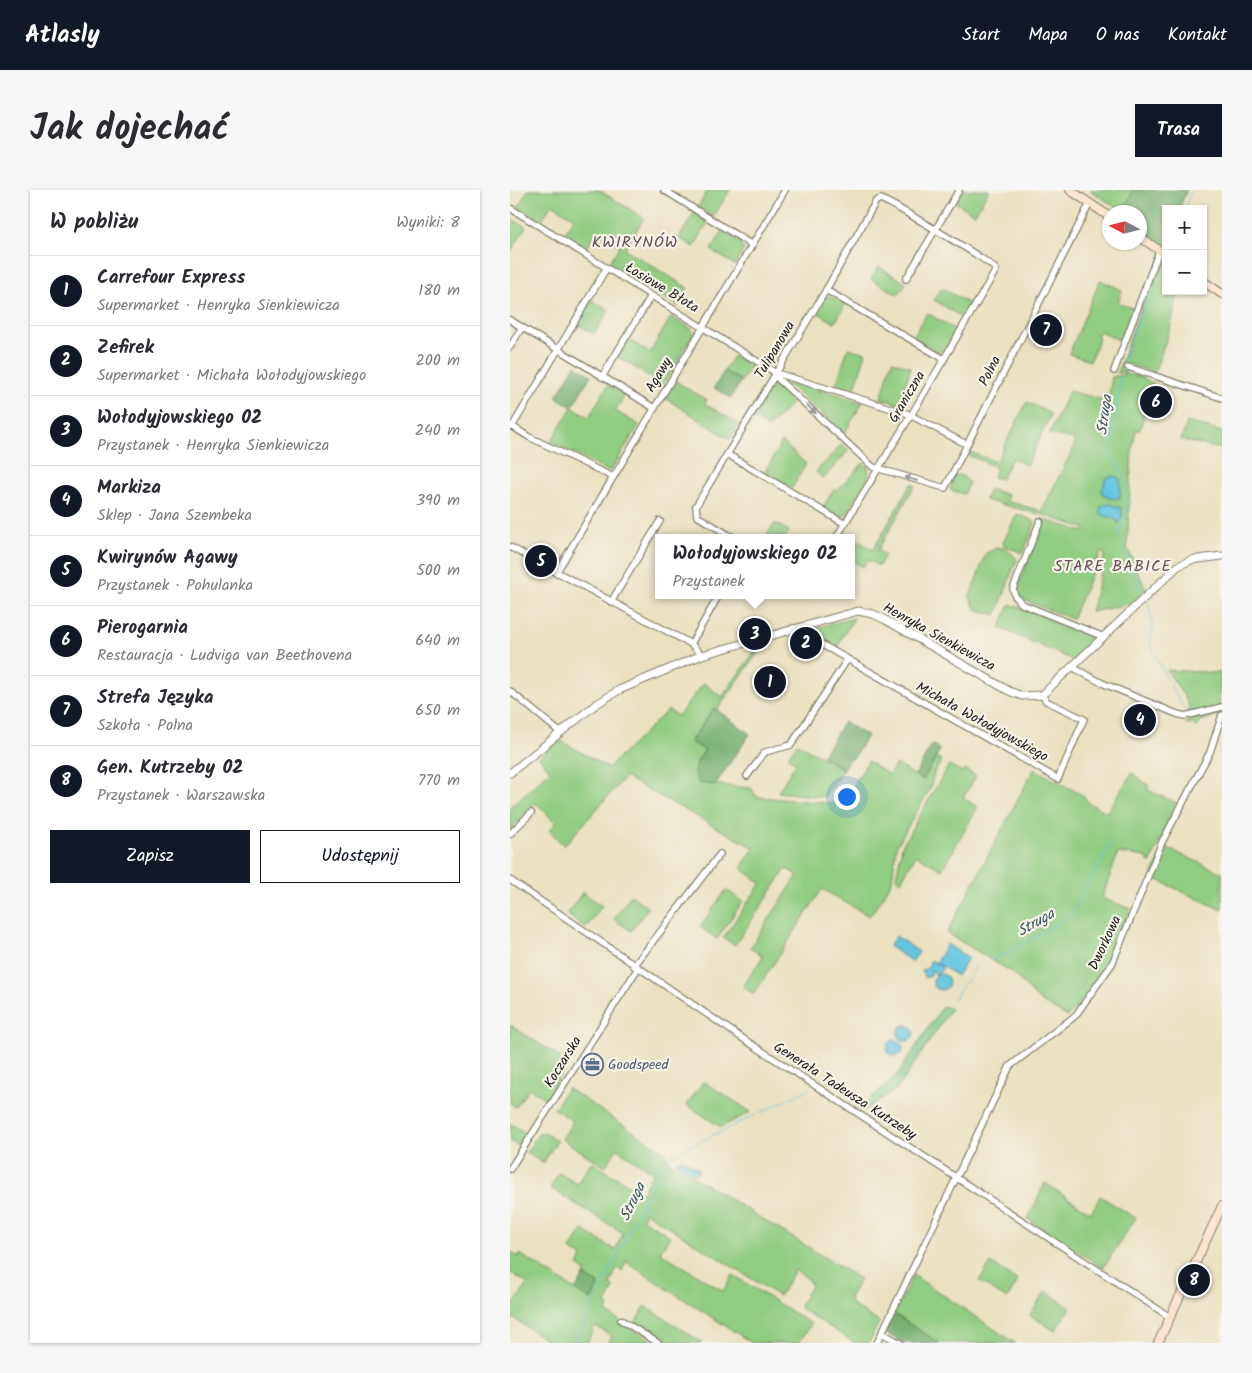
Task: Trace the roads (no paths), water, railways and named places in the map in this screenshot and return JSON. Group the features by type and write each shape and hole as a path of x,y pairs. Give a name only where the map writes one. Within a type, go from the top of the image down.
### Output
{"main road":[{"path":"1070,190 1102,211"},
{"path":"1147,242 1162,253"},
{"path":"1207,284 1222,294"},
{"path":"1158,1343 1222,1206"}],"street":[{"path":"664,190 752,245"},
{"name":"Agawy","path":"556,573 785,190"},
{"path":"906,279 959,190"},
{"name":"Tulipanowa","path":"727,534 700,518 696,512 696,506 826,290 876,200 883,200 935,230"},
{"name":"Polna","path":"878,469 945,488 1090,203"},
{"name":"Łosiowe Błota","path":"510,208 776,374"},
{"name":"Graniczna","path":"838,534 944,360 996,268 935,230"},
{"path":"1114,371 1162,253"},
{"path":"606,269 559,350 511,426 529,437 613,477"},
{"path":"826,290 944,360"},
{"path":"602,377 651,296"},
{"path":"510,320 654,408"},
{"path":"510,347 522,327"},
{"path":"1128,367 1222,398"},
{"path":"776,374 911,415 966,444"},
{"path":"776,374 873,467 878,469"},
{"path":"727,454 844,524"},
{"path":"611,602 660,521"},
{"path":"1040,521 1013,589 1015,596 1022,604 1104,637"},
{"path":"510,547 690,644 702,655"},
{"path":"1042,694 1182,564 1198,558 1222,556"},
{"path":"690,644 717,599"},
{"name":"Henryka Sienkiewicza","path":"510,773 596,705 619,690 702,655 851,612 866,612 884,619 1010,691 1022,696 1042,694"},
{"name":"Michała Wołodyjowskiego","path":"792,628 1058,779 1084,719 1046,701 1042,694"},
{"path":"747,776 765,752 791,745 847,660"},
{"path":"1072,667 1102,683 1177,714 1185,716 1222,707"},
{"path":"510,691 561,733"},
{"name":"Dworkowa","path":"877,1343 1010,1066 1075,1016 1112,964 1162,842 1210,752 1222,716"},
{"path":"510,834 531,813"},
{"name":"Koczarska","path":"510,1169 636,967 720,854"},
{"name":"Generała Tadeusza Kutrzeby","path":"510,880 636,967 1170,1317"},
{"path":"621,1320 658,1343"},
{"path":"882,1333 900,1343"}],"water":[{"path":"1114,476 1120,479 1120,498 1107,497 1102,491 1106,478"},
{"path":"1110,504 1121,508 1122,516 1118,524 1117,520 1100,514 1101,506"},
{"path":"896,936 919,952 912,962 889,946"},
{"path":"947,944 968,958 957,976 936,962"},
{"path":"931,960 941,966 942,970 936,975 931,969 931,976 925,978 922,971 928,967"},
{"path":"941,974 949,982 941,990 933,982"},
{"path":"906,1025 914,1033 906,1041 898,1033"},
{"path":"895,1040 903,1048 895,1056 887,1048"},
{"path":"677,1160 684,1160 698,1168 698,1173 693,1174 678,1165"}],"waterway":[{"name":"Struga","path":"1186,205 1192,190"},
{"name":"Struga","path":"1122,363 1162,263"},
{"name":"Struga","path":"1121,377 1110,453 1123,473 1126,492 1126,516 1119,531 1121,540"},
{"name":"Struga","path":"1123,546 1142,590"},
{"name":"Struga","path":"1148,600 1153,629 1150,643 1185,711"},
{"name":"Struga","path":"991,960 1008,953 1070,916 1112,842"},
{"name":"Struga","path":"953,1000 978,966"},
{"name":"Struga","path":"863,1110 895,1086 947,1009"},
{"name":"Struga","path":"760,1113 809,1089"},
{"name":"Struga","path":"575,1343 664,1159 755,1115"}],"place":[{"name":"Strefa Języka","path":"1046,330"},
{"name":"Pierogarnia","path":"1156,402"},
{"name":"Kwirynów Agawy","path":"541,561"},
{"name":"Wołodyjowskiego 02","path":"755,634"},
{"name":"Zefirek","path":"806,643"},
{"name":"Carrefour Express","path":"770,682"},
{"name":"Markiza","path":"1140,720"},
{"name":"Goodspeed","path":"592,1065"},
{"name":"Gen. Kutrzeby 02","path":"1194,1280"}],"district":[{"name":"KWIRYNÓW","path":"635,242"},
{"name":"STARE BABICE","path":"1113,566"}]}
